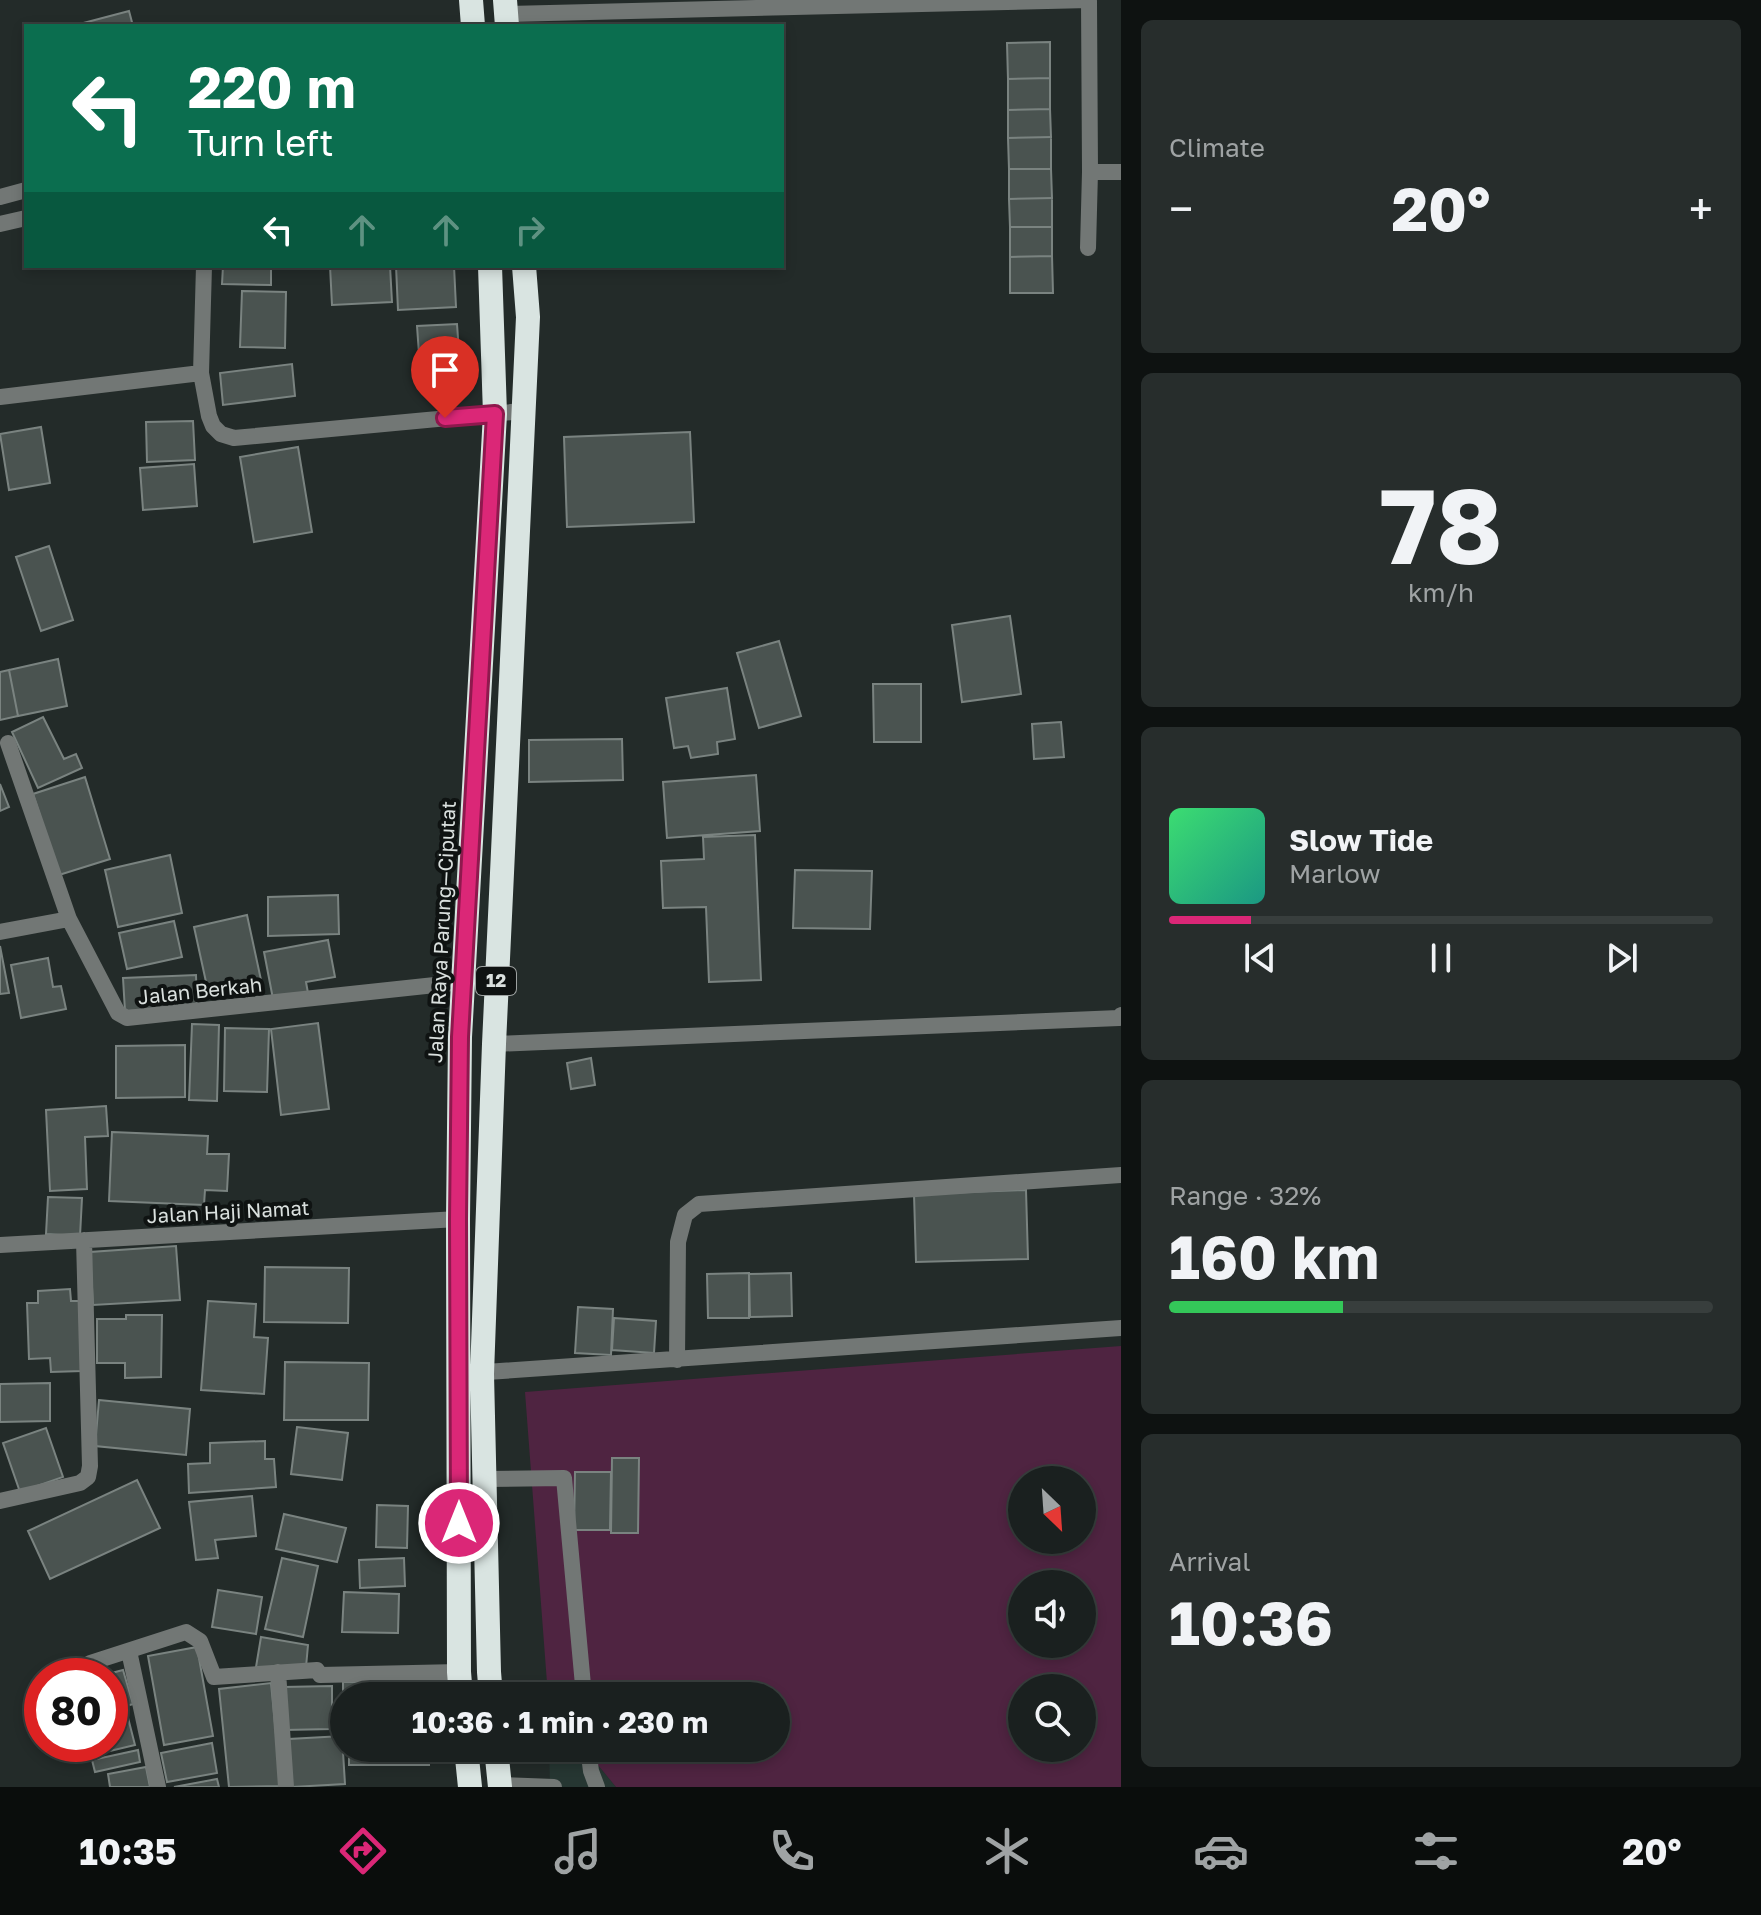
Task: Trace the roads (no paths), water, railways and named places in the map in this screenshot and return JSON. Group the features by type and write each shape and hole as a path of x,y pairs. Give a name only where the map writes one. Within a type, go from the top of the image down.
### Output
{"highway":[{"path":"471,0 473,24"},
{"name":"Jalan Raya Parung—Ciputat","path":"490,268 495,414 460,1037 458,1219 470,1373 485,1479 490,1682"},
{"name":"Jalan Raya Parung—Ciputat","path":"460,1682 470,1373 494,1044 528,317 524,268"},
{"path":"463,982 496,981"},
{"path":"467,1762 470,1787"},
{"path":"497,1762 500,1786"}],"street":[{"path":"506,13 1089,0 1088,248"},
{"path":"1090,172 1121,172"},
{"path":"0,197 24,191"},
{"path":"0,224 24,218"},
{"path":"204,268 201,373 209,416 221,434 234,438 523,411"},
{"path":"0,397 201,373"},
{"path":"0,932 69,919 8,743"},
{"name":"Jalan Berkah","path":"69,919 118,1013 127,1018 463,982"},
{"path":"494,1044 1119,1018 1121,1015"},
{"path":"677,1360 678,1242 685,1215 699,1204 1121,1175"},
{"name":"Jalan Haji Namat","path":"0,1245 458,1219"},
{"path":"0,1501 80,1483 88,1477 84,1240"},
{"path":"470,1373 1121,1328"},
{"path":"485,1479 564,1478 583,1682"},
{"path":"106,1658 186,1632 200,1641 214,1677 317,1670 320,1675 429,1682"},
{"path":"129,1651 158,1787"},
{"path":"278,1672 286,1787"},
{"path":"590,1762 597,1787"},
{"path":"500,1786 554,1787"}]}
